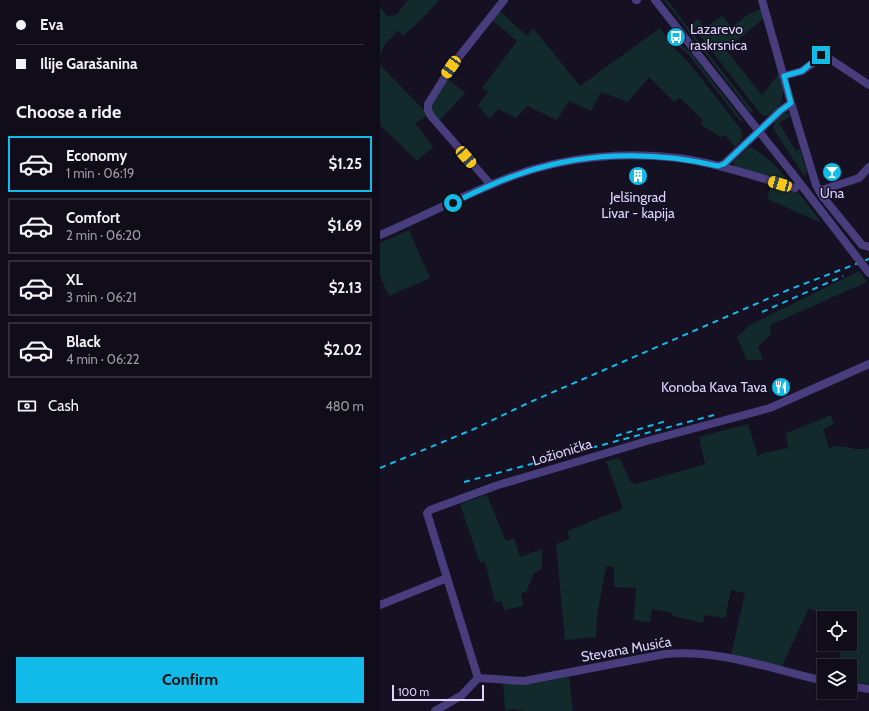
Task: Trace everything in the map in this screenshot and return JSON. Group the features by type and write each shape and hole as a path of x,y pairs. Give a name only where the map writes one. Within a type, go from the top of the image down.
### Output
{"street":[{"path":"491,185 431,116 428,110 428,104 451,67 504,0"},
{"path":"655,0 869,273"},
{"path":"762,0 812,175 820,191 866,246"},
{"path":"784,76 802,71 824,55 869,85"},
{"path":"718,166 724,164 758,131 791,103"},
{"path":"380,235 491,185 540,168 566,161 596,157 649,155 678,158 718,166 795,188"},
{"path":"820,191 859,178 869,167"},
{"name":"Ložionička","path":"478,678 427,513 430,510 498,485 647,441 770,408 869,364"},
{"path":"380,605 447,578"},
{"name":"Stevana Musića","path":"478,678 524,681 682,652 730,657 817,679"},
{"path":"435,711 464,693 478,678"},
{"path":"857,687 869,689"}],"green space":[{"path":"408,0 439,0 424,17 403,36 398,31 385,44 380,55 380,7 387,16 396,15"},
{"path":"664,0 667,0 753,111 751,113"},
{"path":"763,8 765,17 726,50 762,95 781,71 783,91 780,104 777,109 764,116 759,112 691,24 698,19 705,28 722,16 732,27 749,14"},
{"path":"500,11 527,36 533,28 580,86 660,28 672,46 690,64 740,128 742,134 741,140 735,147 725,135 721,137 700,124 703,120 680,98 674,102 649,77 628,102 601,92 591,111 569,101 557,120 527,106 516,118 498,109 489,119 478,105 488,92 482,88 517,41 492,20"},
{"path":"680,44 690,52 744,122 740,121 688,54 678,46"},
{"path":"380,65 429,115 415,123 433,147 417,161 380,125"},
{"path":"447,78 465,93 439,121 432,113 431,105"},
{"path":"786,113 791,116 779,123 796,151 800,149 807,173 804,176 773,128 777,119"},
{"path":"752,147 775,165 793,186 735,167 733,162 748,148"},
{"path":"771,185 799,193 822,223 767,199"},
{"path":"409,230 430,278 389,296 380,276 380,243"},
{"path":"859,271 867,282 770,325 771,334 758,347 763,360 747,360 737,337 750,325"},
{"path":"831,415 834,424 823,429 829,448 839,446 859,449 869,448 869,684 857,682 857,659 838,659 841,651 857,651 857,611 817,611 809,608 782,666 731,655 745,593 731,590 725,618 704,615 703,623 673,616 672,613 652,609 650,622 634,620 636,588 614,587 614,567 606,566 597,616 596,637 565,640 556,544 570,539 567,531 623,509 606,461 619,458 631,482 636,484 705,464 699,437 748,424 758,456 763,453 788,448 786,433"},
{"path":"487,495 506,541 514,538 520,557 542,549 542,569 534,573 526,592 521,593 523,606 504,610 502,602 495,602 485,562 480,563 460,504"},
{"path":"569,677 573,711 524,711 513,709 505,711 503,682 524,685"}],"railway":[{"path":"380,468 474,429 528,403 788,290 869,259"},
{"path":"762,312 843,276"},
{"path":"464,482 714,415"},
{"path":"616,436 666,421"}],"place":[{"name":"Lazarevo raskrsnica","path":"676,37"},
{"name":"Una","path":"832,172"},
{"name":"Jelšingrad Livar - kapija","path":"638,176"},
{"name":"Konoba Kava Tava","path":"781,387"}],"route":[{"path":"453,203 514,176 566,161 596,157 649,155 678,158 718,166 724,164 780,111 791,103 784,76 797,73 808,68 821,55"}]}
